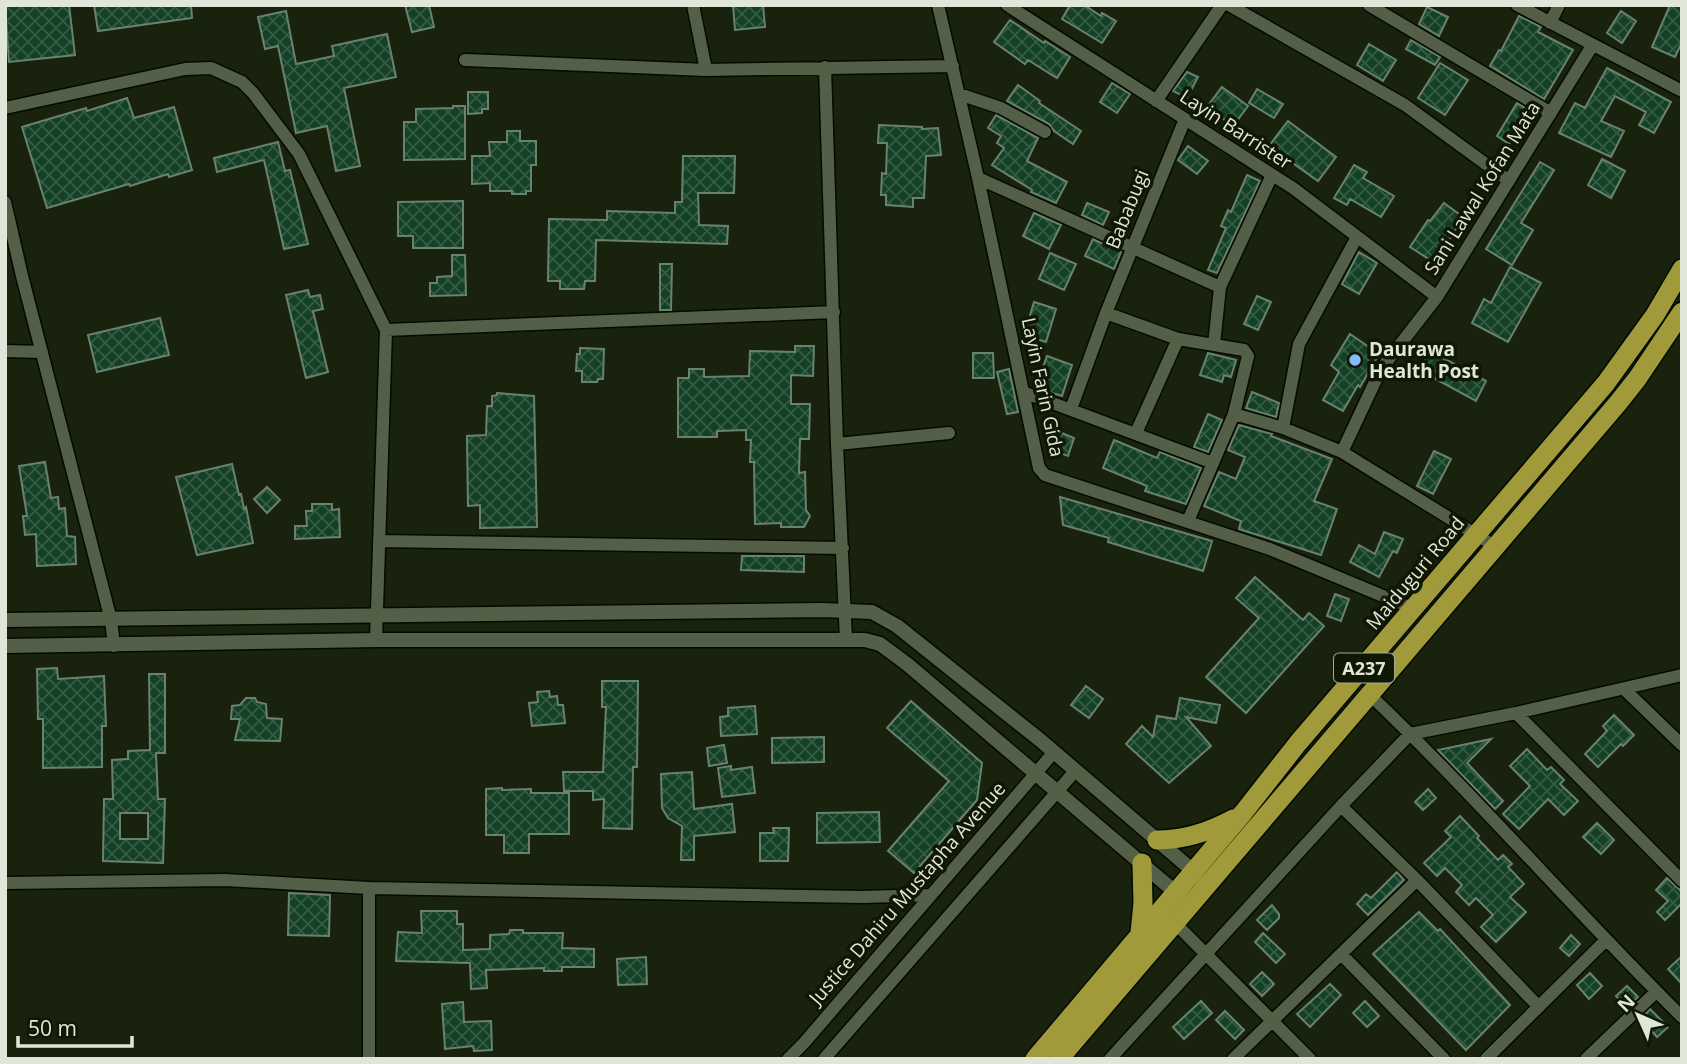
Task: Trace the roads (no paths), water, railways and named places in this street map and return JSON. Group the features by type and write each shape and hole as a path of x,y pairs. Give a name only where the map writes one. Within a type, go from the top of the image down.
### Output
{"highway":[{"name":"Maiduguri Road","path":"1201,878 1243,813 1298,743 1606,383 1655,315 1682,269"},
{"name":"Maiduguri Road","path":"1035,1059 1140,933 1182,898 1370,695 1637,379 1682,312"},
{"path":"1157,840 1187,838 1212,830 1243,813"},
{"path":"1140,933 1143,903 1142,863"},
{"name":"Maiduguri Road","path":"1059,1059 1174,922 1182,898"}],"street":[{"path":"693,5 706,70"},
{"name":"Layin Farin Gida","path":"938,5 978,178 1039,467 1045,475 1270,549 1414,609"},
{"name":"Layin Barrister","path":"1007,5 1272,175 1437,297"},
{"path":"1156,101 1222,5"},
{"path":"1229,5 1405,105 1509,181"},
{"path":"1369,5 1550,113"},
{"path":"1517,5 1682,91"},
{"path":"1550,23 1559,5"},
{"name":"Sani Lawal Kofan Mata","path":"1342,452 1381,369 1437,297 1592,46"},
{"path":"465,60 706,70 953,66"},
{"path":"825,67 846,640"},
{"path":"5,108 184,69 211,68 242,82 299,154 386,330 376,640"},
{"path":"959,94 1000,108 1045,132"},
{"name":"Bababugi","path":"1071,409 1106,313 1185,119"},
{"path":"1213,345 1220,287 1272,175"},
{"path":"978,178 1220,287"},
{"path":"5,202 111,621 114,646"},
{"path":"1283,428 1299,344 1357,237"},
{"path":"386,330 834,312"},
{"path":"1106,313 1178,339 1244,350 1248,356 1234,414 1188,521"},
{"path":"1136,433 1178,339"},
{"path":"5,351 42,352"},
{"path":"1023,391 1213,463"},
{"path":"1234,414 1283,428 1342,452 1496,547"},
{"path":"837,444 949,433"},
{"path":"380,541 843,548"},
{"path":"5,620 111,621 378,614 845,610 872,612 897,626 1054,752 1201,878"},
{"path":"5,646 376,640 865,640 880,644 907,664 1182,898"},
{"path":"1110,1059 1204,954 1410,734 1682,675"},
{"path":"1625,689 1682,745"},
{"path":"1370,695 1605,942 1682,1017"},
{"path":"1516,713 1682,881"},
{"name":"Justice Dahiru Mustapha Avenue","path":"788,1059 1054,752"},
{"path":"824,1059 1076,770"},
{"path":"1341,806 1417,880 1539,1007"},
{"path":"5,883 225,880 369,888 862,897 931,895"},
{"path":"1233,1059 1417,880"},
{"path":"369,888 369,1059"},
{"path":"1174,922 1310,1059"},
{"path":"1486,1059 1605,942"},
{"path":"1341,954 1444,1059"},
{"path":"1586,1059 1656,992"}],"place":[{"name":"Daurawa Health Post","path":"1355,360"}]}
